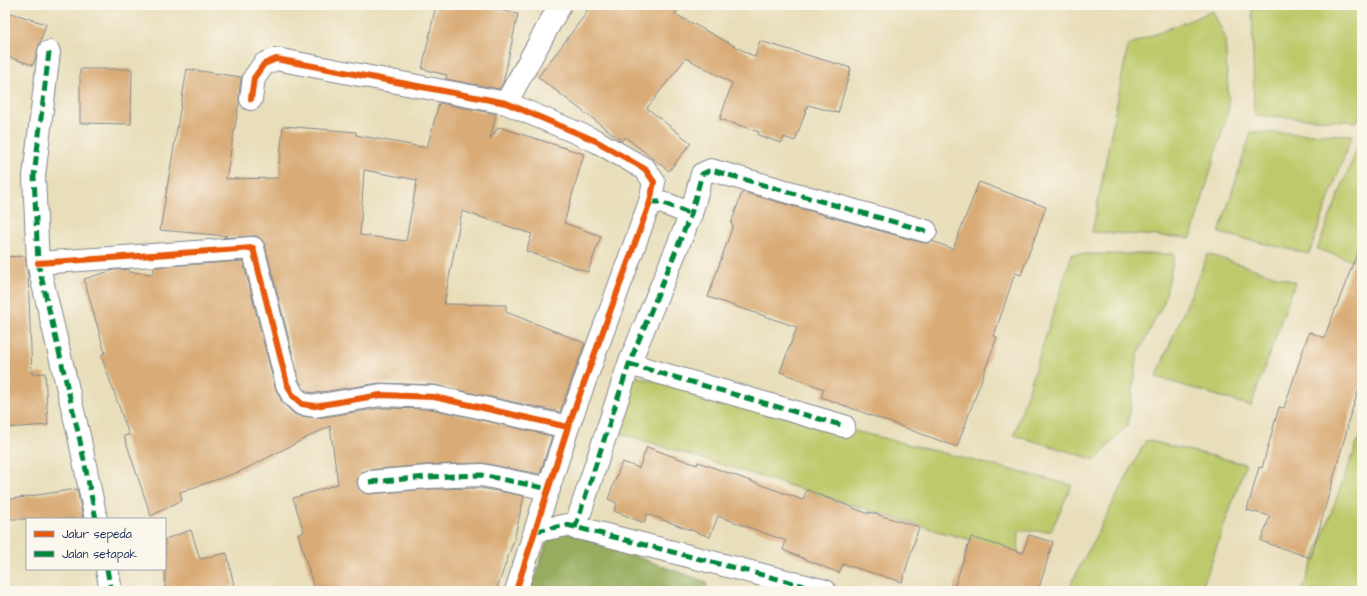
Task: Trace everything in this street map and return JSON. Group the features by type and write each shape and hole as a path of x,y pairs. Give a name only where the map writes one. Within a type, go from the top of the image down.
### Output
{"street":[{"path":"506,103 560,5"},
{"path":"49,52 34,176 38,263 78,428 96,518"},
{"path":"251,99 254,78 264,64 276,59 506,103 596,141 645,169 654,182 655,202 568,427 549,489 557,528"},
{"path":"516,591 557,528 629,364 688,214 702,174 711,170 926,231"},
{"path":"655,202 688,214"},
{"path":"38,263 253,248 287,384 293,396 302,404 315,406 381,395 434,397 568,427"},
{"path":"629,364 844,426"},
{"path":"369,482 428,477 482,475 549,489"},
{"path":"557,528 825,591"},
{"path":"107,570 111,591"}],"green space":[{"path":"1252,5 1362,5 1362,112 1357,122 1254,115"},
{"path":"1213,11 1225,37 1229,108 1191,238 1092,232 1128,45"},
{"path":"1251,132 1352,135 1309,254 1219,233"},
{"path":"1362,136 1362,264 1317,249"},
{"path":"1072,254 1175,254 1164,302 1138,354 1128,424 1096,460 1014,435"},
{"path":"1208,254 1295,282 1251,406 1156,377"},
{"path":"634,376 1072,485 1051,531 1019,531 1018,552 937,531 616,432"},
{"path":"1362,430 1362,591 1302,591"},
{"path":"1146,440 1246,464 1201,591 1067,591"},
{"path":"552,527 707,582 705,591 530,591"}],"building":[{"path":"436,5 478,5 518,14 503,83 499,89 446,79 447,75 422,69"},
{"path":"590,5 679,5 675,14 755,57 760,41 851,68 838,113 808,105 795,141 784,137 781,143 758,135 759,132 720,119 732,83 686,58 647,108 691,143 669,171 625,137 622,141 538,77 585,15"},
{"path":"5,11 46,24 33,65 5,56"},
{"path":"80,69 132,69 131,124 80,123"},
{"path":"187,69 241,77 239,103 226,179 278,178 283,126 356,132 356,135 427,148 439,103 496,114 490,139 499,127 584,154 564,223 601,236 588,272 526,251 532,234 462,211 444,304 506,305 506,312 585,343 560,412 435,385 379,383 315,393 308,392 303,388 299,380 265,245 262,240 257,236 223,238 227,236 160,230","holes":["364,170 417,180 406,241 360,235"]},
{"path":"979,182 1046,207 1021,275 1015,273 994,336 997,337 957,447 821,397 824,389 780,372 797,327 708,297 733,225 731,224 742,192 923,243 929,243 932,241 953,249"},
{"path":"1360,246 1362,246 1362,380 1347,425 1348,426 1311,558 1261,541 1270,516 1247,510 1259,467 1262,468 1279,407 1284,408 1309,332 1324,338"},
{"path":"25,256 28,275 32,374 45,373 48,425 5,428 5,257"},
{"path":"243,261 275,387 282,402 294,414 317,418 382,408 432,409 552,436 540,474 482,463 427,465 368,470 362,472 358,477 357,483 359,489 364,493 370,494 429,489 481,488 524,496 514,540 496,591 315,591 298,534 304,532 293,498 338,484 330,426 239,472 180,492 182,500 151,516 124,436 129,435 101,355 105,353 84,279 114,270 129,269 129,272 153,274 154,267"},
{"path":"647,447 697,465 698,462 803,500 807,490 869,514 869,512 919,527 902,582 843,564 839,573 783,550 786,541 718,516 710,537 647,514 644,523 614,511 617,503 608,499 622,462 639,468"},
{"path":"77,489 83,518 5,519 5,500"},
{"path":"191,530 200,559 227,553 234,586 212,591 165,591 166,539"},
{"path":"1029,535 1053,542 1038,591 953,591 971,537 1023,553"}],"marked path":[{"path":"49,52 34,176 38,263 79,436 96,518"},
{"path":"575,528 629,364 691,214 702,174 711,170 926,231"},
{"path":"650,202 661,202 691,214"},
{"path":"629,364 844,426"},
{"path":"369,482 428,477 482,475 549,489"},
{"path":"536,531 567,525 825,591"},
{"path":"107,570 111,591"}],"cycle path":[{"path":"251,99 254,78 264,64 276,59 506,103 596,141 645,169 654,182 650,202 568,427 516,591"},
{"path":"38,263 253,248 287,384 293,396 302,404 315,406 381,395 434,397 568,427"}]}
